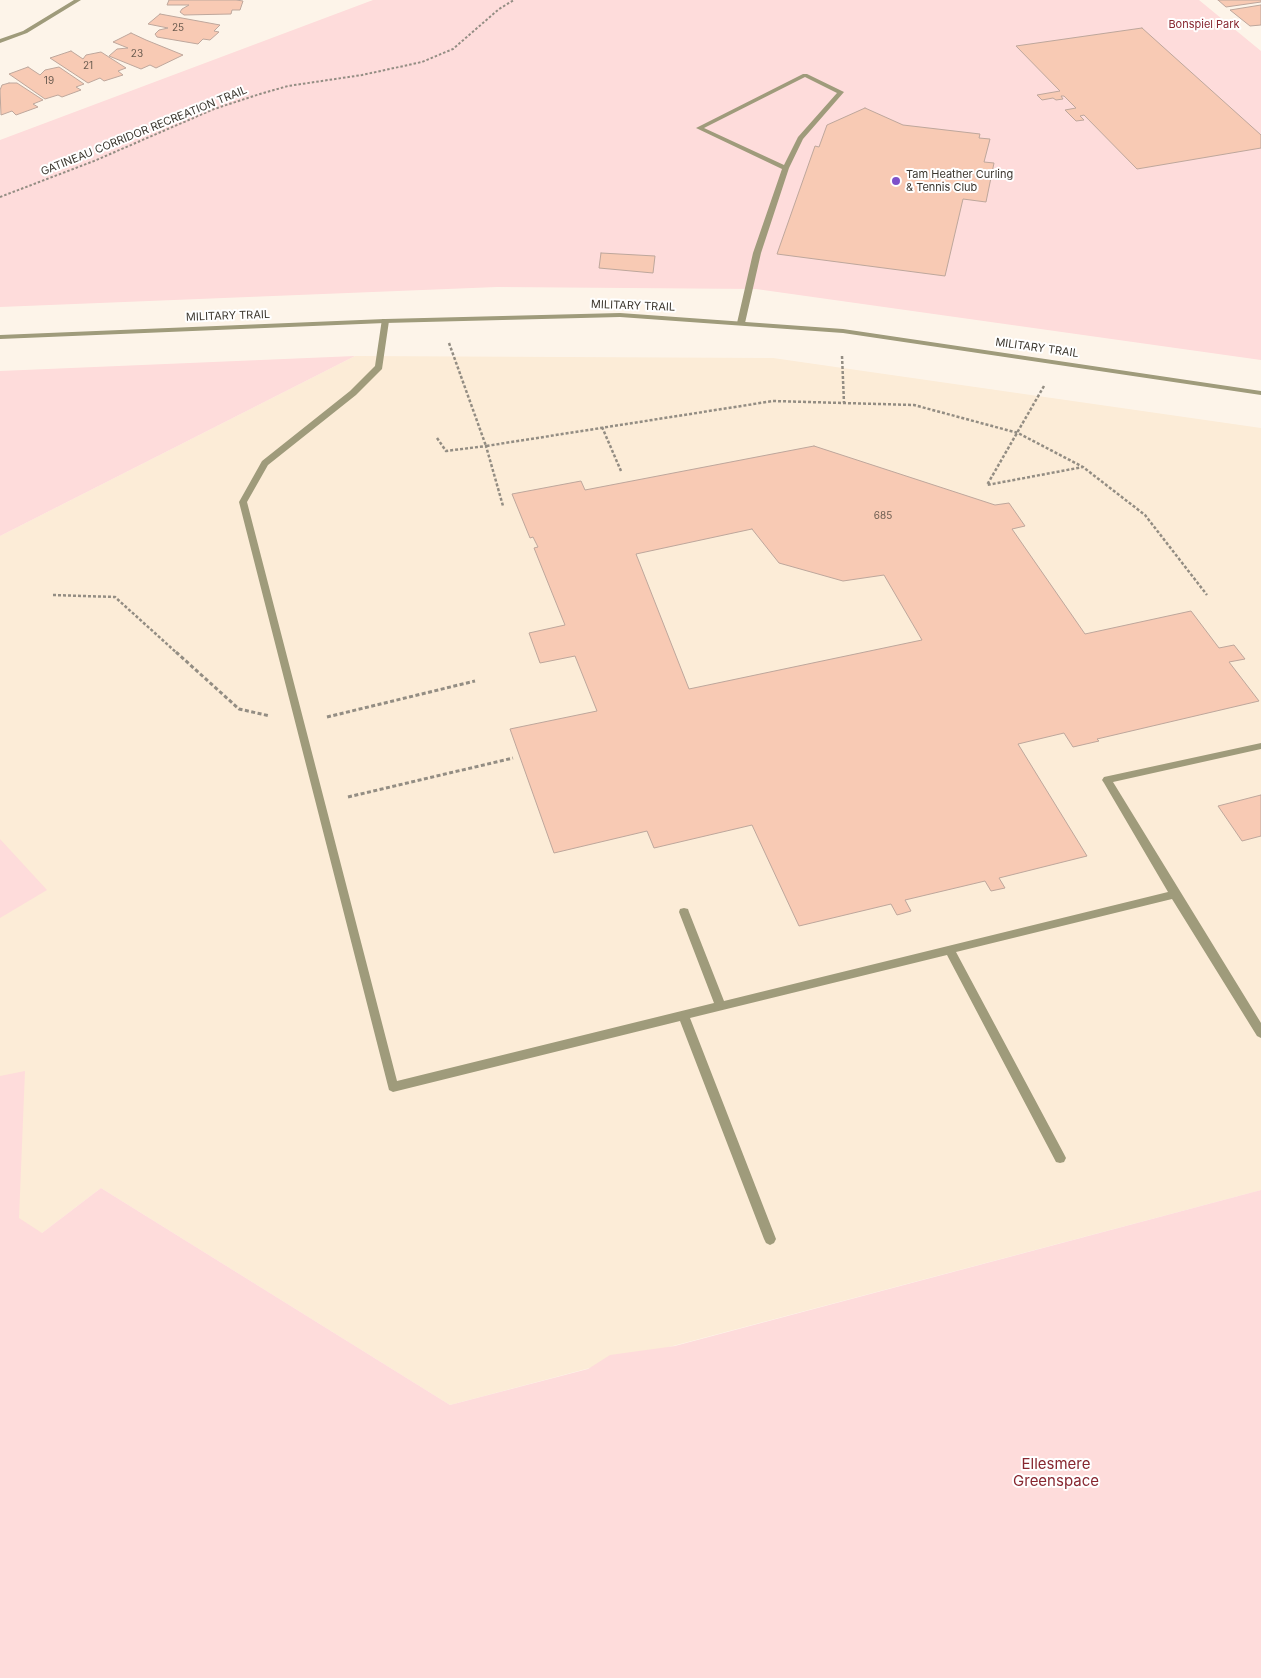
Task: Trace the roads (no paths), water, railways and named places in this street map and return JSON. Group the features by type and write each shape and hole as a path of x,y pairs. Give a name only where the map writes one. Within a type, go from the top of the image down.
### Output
{"street":[{"path":"0,41 25,32 78,0"},
{"path":"741,323 757,253 786,168 800,138 841,92 805,75 699,128 786,168"},
{"name":"MILITARY TRAIL","path":"0,336 441,319 620,315 842,331 1261,393"},
{"path":"385,321 379,367 353,393 265,464 243,502 393,1087 1175,894"},
{"path":"1261,746 1107,780 1261,1033"},
{"path":"684,912 721,1006"},
{"path":"950,950 1060,1158"},
{"path":"684,1016 770,1239"}],"place":[{"name":"Tam Heather Curling & Tennis Club","path":"896,181"}],"park label":[{"name":"Bonspiel Park","path":"1204,25"},
{"name":"Ellesmere Greenspace","path":"1056,1472"}]}
